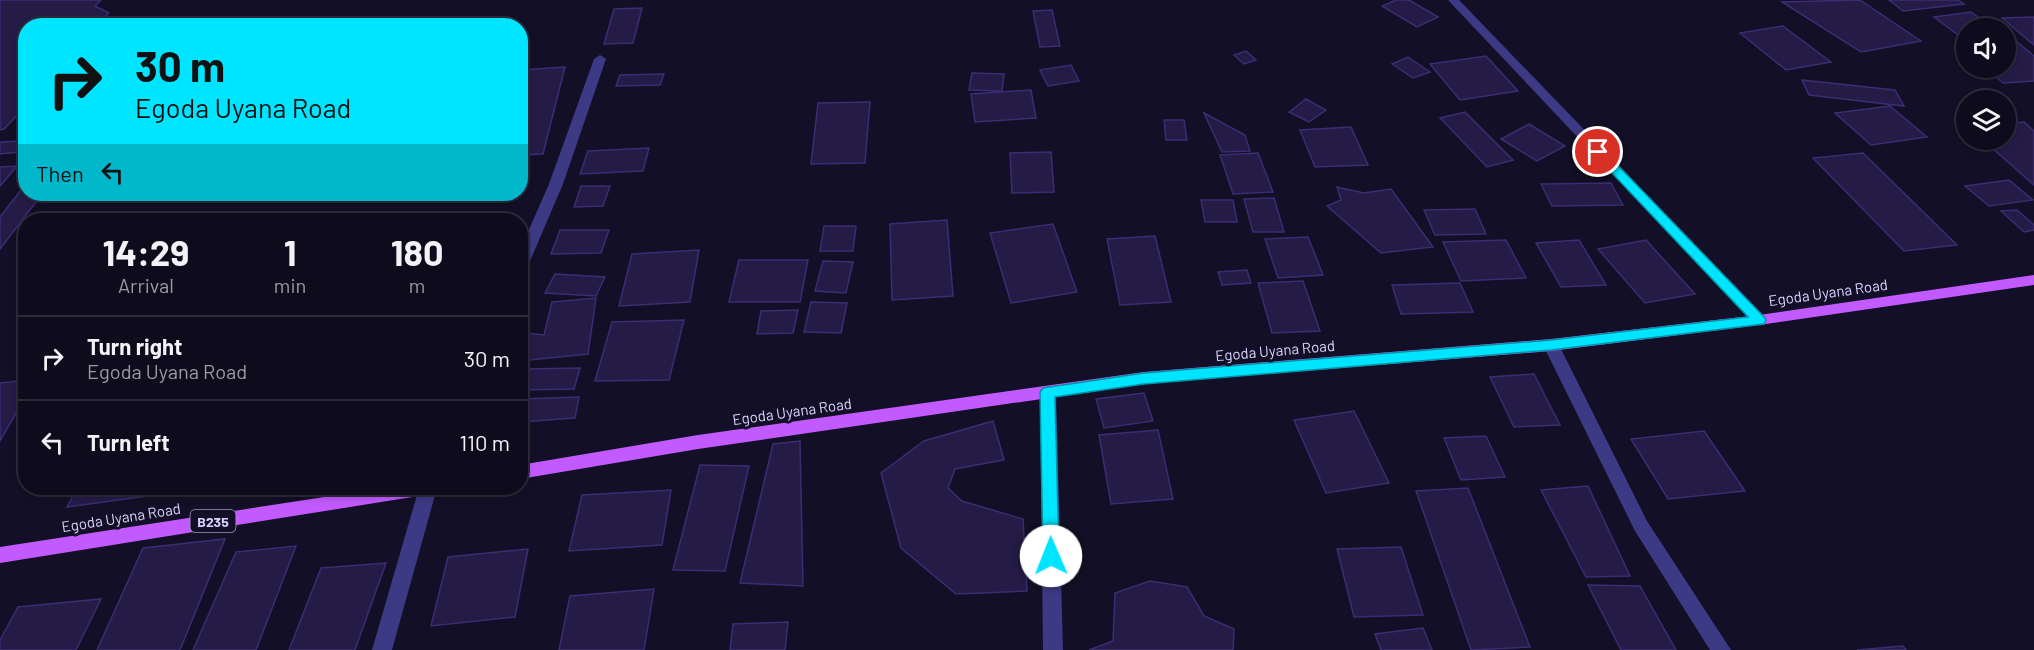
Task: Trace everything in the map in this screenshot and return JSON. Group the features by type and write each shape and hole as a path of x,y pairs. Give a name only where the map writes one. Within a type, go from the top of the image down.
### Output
{"main road":[{"name":"Egoda Uyana Road","path":"528,471 698,442 1144,378 1551,345 1759,320 2033,281"},
{"name":"Egoda Uyana Road","path":"0,555 382,495"}],"street":[{"path":"1453,0 1759,320"},
{"path":"528,249 556,184 600,59"},
{"path":"1551,345 1641,526 1721,650"},
{"path":"1048,392 1053,650"},
{"path":"382,650 425,495"}],"building":[{"path":"0,0 101,0 95,6 109,13 104,18 18,18 18,114 4,129 0,130"},
{"path":"1396,0 1409,0 1438,17 1417,27 1382,6"},
{"path":"1860,0 1921,41 1861,52 1782,2"},
{"path":"1889,0 1958,0 1964,4 1903,11"},
{"path":"642,8 633,43 604,44 614,9"},
{"path":"1052,10 1060,46 1040,47 1033,11"},
{"path":"1971,12 1980,18 1956,18 1956,33 1934,17"},
{"path":"2034,17 2034,45 2016,30 2016,18 2002,18"},
{"path":"1783,26 1831,62 1786,70 1740,33"},
{"path":"2016,41 2034,56 2034,81 2003,83 1997,78 2016,78"},
{"path":"1246,51 1256,60 1244,64 1234,55"},
{"path":"1486,56 1518,91 1460,100 1430,64"},
{"path":"1408,57 1430,72 1413,78 1392,64"},
{"path":"1071,65 1079,81 1048,86 1040,70"},
{"path":"565,67 543,154 528,155 528,69"},
{"path":"972,73 1004,74 1002,91 969,90"},
{"path":"664,74 660,85 616,86 620,75"},
{"path":"1802,80 1895,90 1904,106 1809,95"},
{"path":"1031,90 1036,118 975,122 971,94"},
{"path":"1306,99 1326,110 1309,122 1289,112"},
{"path":"870,102 865,163 811,164 818,103"},
{"path":"1890,106 1927,137 1871,145 1835,113"},
{"path":"1465,112 1513,160 1487,167 1440,118"},
{"path":"1204,113 1245,135 1250,151 1222,152"},
{"path":"1164,120 1184,120 1187,140 1166,140"},
{"path":"2024,122 2034,131 2034,185 1994,150 2016,150 2016,123"},
{"path":"1529,124 1565,146 1537,161 1501,139"},
{"path":"1351,127 1368,165 1315,167 1300,130"},
{"path":"18,141 18,152 0,154 0,142"},
{"path":"649,148 643,171 580,174 588,151"},
{"path":"1051,152 1054,192 1012,193 1010,153"},
{"path":"1258,153 1273,192 1233,194 1220,155"},
{"path":"1863,153 1957,245 1904,251 1813,158"},
{"path":"17,166 0,186 0,167"},
{"path":"2009,180 2033,200 1989,206 1965,186"},
{"path":"1611,183 1623,205 1552,206 1541,184"},
{"path":"581,186 610,186 603,206 574,207"},
{"path":"1337,187 1364,193 1391,189 1433,247 1381,253 1327,206 1341,200"},
{"path":"18,194 18,201 37,201 27,213 18,213 18,225 0,249 0,217"},
{"path":"1274,198 1284,232 1253,232 1244,199"},
{"path":"1201,200 1233,200 1237,222 1205,222"},
{"path":"352,201 398,201 352,202"},
{"path":"1475,209 1486,234 1435,235 1424,210"},
{"path":"2017,210 2034,225 2034,230 2024,232 2001,211"},
{"path":"947,220 953,296 892,300 890,224"},
{"path":"1053,224 1077,292 1011,303 990,233"},
{"path":"824,226 856,226 853,251 820,251"},
{"path":"560,230 609,230 601,253 551,254"},
{"path":"1155,236 1171,302 1120,305 1107,239"},
{"path":"1308,237 1323,275 1278,278 1265,239"},
{"path":"1506,240 1526,278 1461,281 1443,242"},
{"path":"1579,240 1606,285 1561,287 1536,243"},
{"path":"1646,240 1695,294 1645,303 1598,249"},
{"path":"699,250 690,302 619,306 632,254"},
{"path":"739,260 808,260 800,302 729,302"},
{"path":"823,261 853,262 846,293 815,291"},
{"path":"1247,270 1251,283 1222,285 1218,272"},
{"path":"555,274 605,277 596,296 545,293"},
{"path":"1303,281 1320,331 1272,333 1258,283"},
{"path":"1460,283 1473,312 1401,314 1392,285"},
{"path":"596,298 588,354 528,360 528,333 544,335 552,302"},
{"path":"811,302 847,303 841,333 804,332"},
{"path":"798,310 793,333 757,334 761,311"},
{"path":"684,320 669,380 595,381 612,322"},
{"path":"580,368 574,389 528,390 528,369"},
{"path":"1534,374 1560,425 1514,427 1490,377"},
{"path":"18,381 18,410 0,441 0,383"},
{"path":"1144,393 1153,421 1104,428 1096,399"},
{"path":"579,397 575,418 528,421 528,399"},
{"path":"1354,411 1389,483 1326,493 1294,420"},
{"path":"993,421 1004,460 955,469 948,488 962,501 1023,519 1027,591 956,594 901,548 881,473 924,441"},
{"path":"1158,430 1173,499 1111,504 1099,435"},
{"path":"1704,431 1745,491 1668,499 1631,439"},
{"path":"1486,436 1505,477 1461,480 1444,438"},
{"path":"800,441 803,586 740,583 773,444"},
{"path":"700,465 749,466 725,571 673,570"},
{"path":"1588,486 1630,576 1586,577 1541,490"},
{"path":"1468,488 1530,647 1471,650 1416,491"},
{"path":"671,490 662,545 569,551 582,495"},
{"path":"73,495 148,495 147,496 67,507"},
{"path":"225,539 180,650 97,650 143,548"},
{"path":"296,546 256,650 193,650 236,552"},
{"path":"1401,547 1423,615 1354,617 1337,549"},
{"path":"528,549 515,617 431,626 448,557"},
{"path":"386,563 355,650 289,650 321,568"},
{"path":"1150,581 1187,587 1204,616 1234,629 1233,650 1089,650 1113,641 1115,593"},
{"path":"1588,585 1640,586 1676,650 1621,650"},
{"path":"654,589 644,650 559,650 570,596"},
{"path":"101,599 76,650 0,650 0,640 18,607"},
{"path":"788,622 785,650 730,650 733,624"},
{"path":"1423,628 1432,650 1381,650 1375,634"},
{"path":"1903,646 1906,650 1857,650"}],"route":[{"path":"1051,556 1048,392 1144,378 1551,345 1759,320 1598,152"}]}
